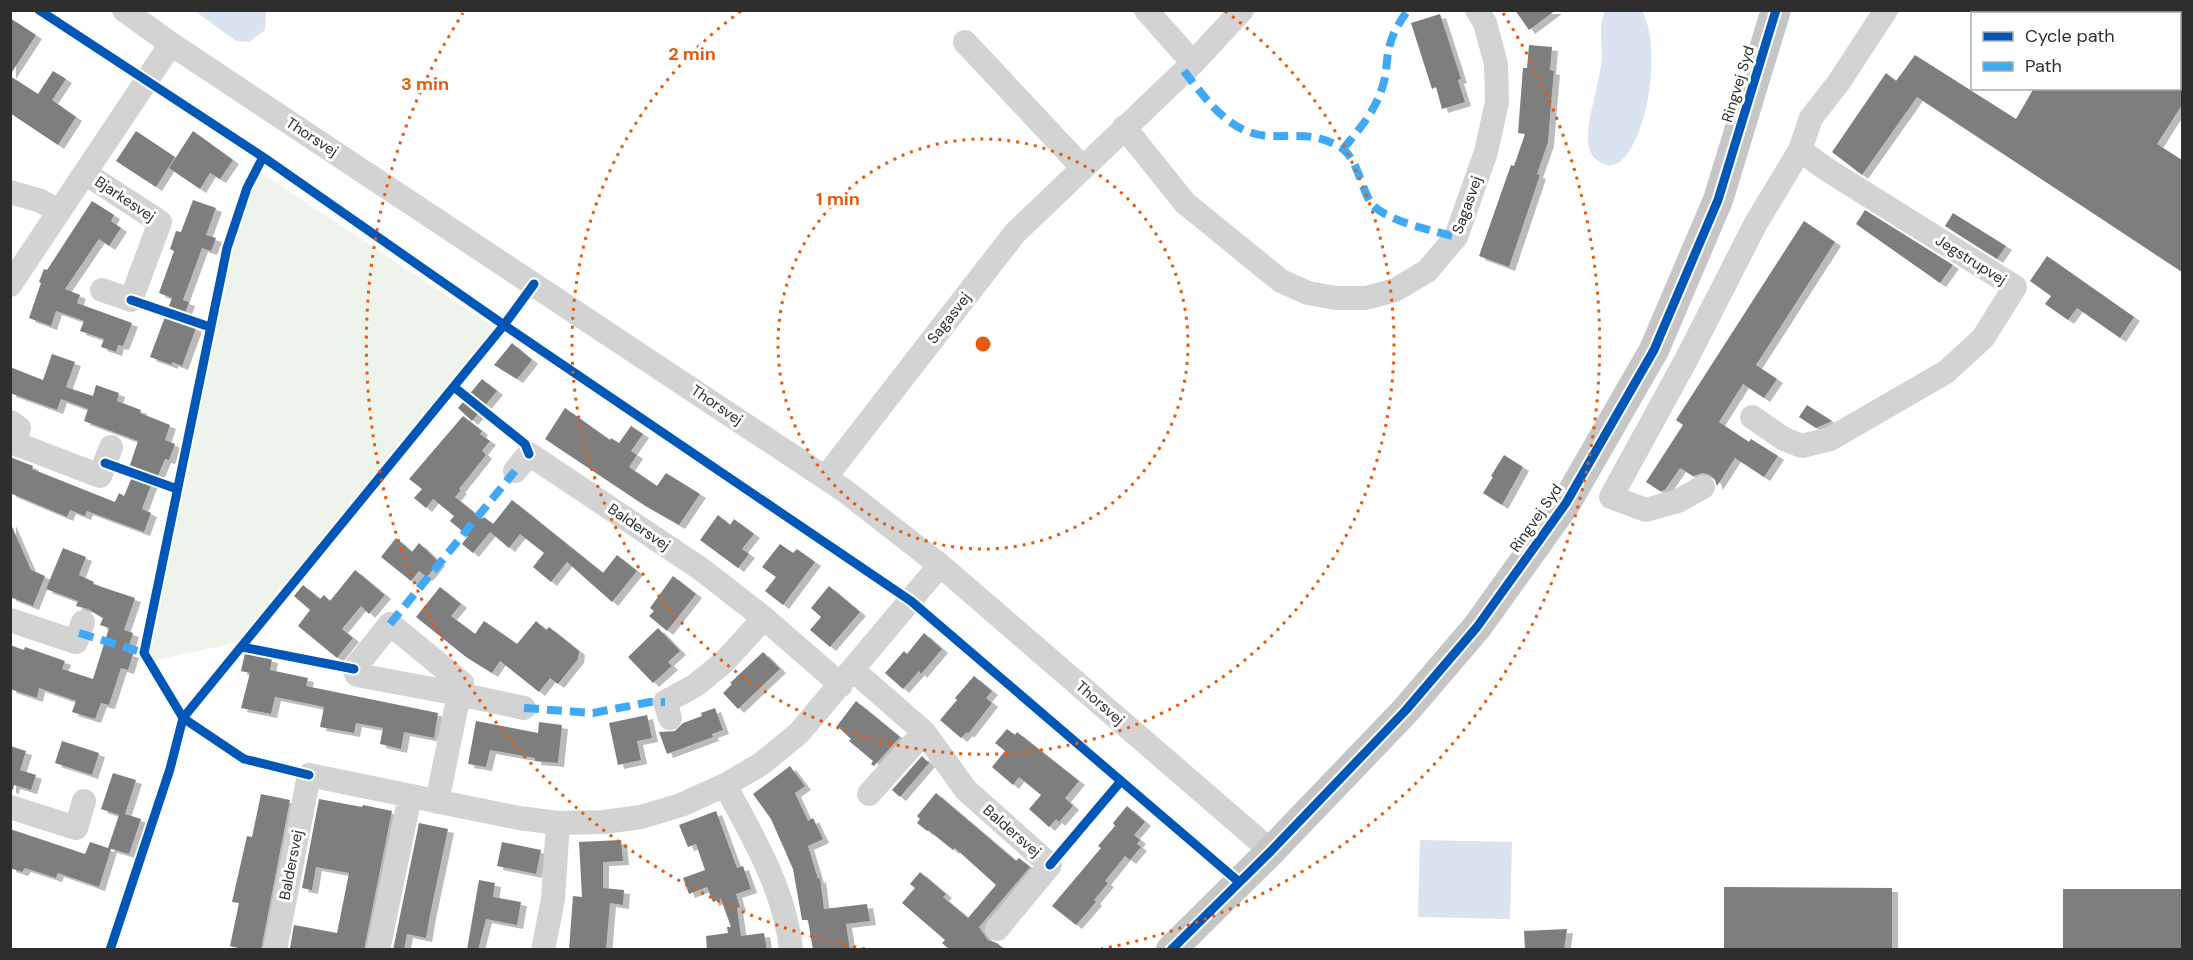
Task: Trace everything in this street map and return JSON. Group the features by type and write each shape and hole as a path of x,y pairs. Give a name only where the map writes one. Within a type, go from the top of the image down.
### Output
{"main road":[{"name":"Ringvej Syd","path":"1171,950 1271,851 1406,710 1477,627 1566,503 1654,350 1713,211 1776,10"}],"street":[{"name":"Thorsvej","path":"124,10 171,44 825,478 940,565 1271,851"},
{"path":"1146,10 1192,63"},
{"name":"Sagasvej","path":"825,478 1015,233 1192,63 1242,10"},
{"name":"Sagasvej","path":"1124,127 1185,203 1281,281 1308,293 1336,298 1366,298 1395,290 1427,271 1456,237 1486,152 1497,102 1497,64 1485,23 1477,10"},
{"path":"1703,487 1678,501 1646,510 1611,497 1686,360 1756,223 1800,150 1810,118 1839,82 1886,10"},
{"path":"965,42 1082,167"},
{"name":"Bjarkesvej","path":"10,285 171,44"},
{"name":"Jegstrupvej","path":"1752,417 1784,439 1802,446 1830,439 1946,372 1983,338 2015,287 1826,169 1800,150"},
{"name":"Bjarkesvej","path":"85,173 160,222 131,300 102,290"},
{"path":"10,192 41,201 59,212"},
{"path":"10,423 19,428 14,443 100,476 111,447"},
{"name":"Baldersvej","path":"515,471 529,454 701,569 764,618 924,732 966,790 1050,865 997,928"},
{"name":"Baldersvej","path":"274,950 309,775 519,818 558,823 604,822 641,817 681,806 725,785 761,764 799,733 940,565"},
{"path":"670,718 665,702 696,685 726,661 764,618"},
{"path":"10,620 76,642 83,622"},
{"path":"437,802 459,694 524,708"},
{"path":"869,794 924,732"},
{"path":"725,785 764,855 781,902 791,950"},
{"path":"378,950 410,796"},
{"path":"10,807 76,828 84,801"},
{"path":"543,950 553,899 558,823"}],"shaded area":[{"path":"195,11 266,11 265,30 249,42 236,41"},
{"path":"1605,11 1642,11 1648,26 1651,45 1650,88 1639,131 1631,148 1621,161 1609,166 1594,157 1590,152 1588,140 1590,117 1601,66 1601,28"},
{"path":"260,172 504,334 243,641 143,663 237,233"},
{"path":"1420,840 1512,842 1510,919 1418,917"}],"building":[{"path":"1515,10 1556,10 1529,30"},
{"path":"1440,14 1461,79 1458,80 1465,102 1442,109 1436,87 1432,89 1411,23"},
{"path":"10,18 36,35 10,75"},
{"path":"1529,45 1552,47 1550,70 1554,71 1548,142 1537,174 1540,175 1509,267 1479,256 1511,165 1514,166 1525,134 1518,133 1523,68 1527,68"},
{"path":"1915,55 2016,119 2033,90 2181,90 2182,88 2182,105 2157,144 2182,160 2182,272 1917,97 1862,175 1832,152 1886,73 1896,81"},
{"path":"53,71 66,79 52,100 76,117 58,145 10,113 10,76 38,94"},
{"path":"136,131 175,157 156,187 116,161"},
{"path":"193,131 233,160 220,179 210,173 200,189 169,168"},
{"path":"193,200 216,208 206,235 216,238 211,251 202,248 183,300 189,302 182,322 196,328 182,366 150,357 172,298 159,293 174,251 170,249 176,231 181,232"},
{"path":"92,201 114,215 111,221 121,228 109,246 99,239 65,289 80,295 77,303 132,323 123,346 118,345 116,352 101,347 104,339 80,331 84,321 56,311 51,326 29,318 44,269 47,270"},
{"path":"1865,210 1953,265 1940,283 1856,224"},
{"path":"1953,213 2006,246 1997,259 1945,226"},
{"path":"1804,221 1835,242 1756,365 1777,379 1764,398 1743,384 1719,422 1749,442 1751,439 1778,456 1764,477 1735,458 1717,486 1710,475 1703,473 1693,476 1680,468 1665,490 1660,491 1646,482 1683,425 1676,420"},
{"path":"2047,256 2134,317 2120,338 2077,308 2068,320 2045,304 2051,296 2030,281"},
{"path":"512,343 532,360 517,379 494,365"},
{"path":"52,354 75,362 66,387 93,396 96,385 119,393 117,401 170,425 165,440 175,444 169,460 165,459 157,478 154,477 142,509 151,513 144,532 87,511 85,516 70,510 67,517 10,493 10,457 33,466 32,469 115,502 119,493 124,496 135,470 129,468 138,441 84,421 88,409 61,399 57,410 10,393 10,367 43,380"},
{"path":"482,379 497,391 472,421 458,408"},
{"path":"1807,405 1832,421 1816,428 1799,417"},
{"path":"565,408 610,440 611,438 619,443 631,426 643,434 631,451 637,455 629,467 657,486 666,473 700,494 679,525 644,505 545,439"},
{"path":"463,416 482,431 480,434 490,441 482,451 486,455 455,497 482,519 484,517 493,524 512,500 603,573 617,555 637,571 612,602 567,562 551,582 533,567 544,553 520,534 509,548 490,532 473,553 462,544 468,536 450,521 454,516 433,499 426,508 414,498 422,489 409,479"},
{"path":"1504,455 1523,467 1502,505 1483,493"},
{"path":"718,515 730,525 734,519 754,534 742,549 749,554 738,568 700,540"},
{"path":"10,522 31,570 45,576 33,606 10,597"},
{"path":"396,538 412,552 419,543 439,562 427,577 419,571 411,581 381,557"},
{"path":"780,544 793,553 797,549 815,562 783,605 765,591 776,577 762,567"},
{"path":"63,548 86,557 79,575 94,582 93,584 135,598 124,630 133,633 127,652 133,654 128,670 121,668 109,705 101,703 95,719 72,712 76,701 39,688 37,698 10,689 10,645 24,650 25,647 65,661 62,669 93,679 109,628 100,625 103,618 88,609 76,606 78,601 46,589"},
{"path":"355,570 385,595 369,614 361,606 342,629 353,638 337,658 298,626 310,610 294,596 303,585 320,599 324,595 330,601"},
{"path":"673,576 696,594 667,631 649,616 654,611 650,608"},
{"path":"829,586 860,612 830,647 810,630 821,617 811,608"},
{"path":"440,587 461,604 451,616 475,634 484,621 517,644 536,621 546,630 549,627 579,651 578,659 558,684 550,678 539,692 500,661 492,673 466,657 416,617"},
{"path":"658,628 680,651 668,662 672,666 653,683 628,657"},
{"path":"924,633 942,649 921,674 919,671 903,689 885,673 904,651 907,654"},
{"path":"763,652 780,669 738,709 723,693 732,684 730,683"},
{"path":"245,653 272,659 270,670 308,678 306,686 438,713 434,738 404,732 401,749 380,744 383,728 356,723 354,733 320,727 324,707 275,697 271,714 241,708 250,673 241,671"},
{"path":"974,676 992,691 986,698 992,703 968,734 967,732 961,738 940,720"},
{"path":"856,701 900,737 874,766 871,764 873,761 849,741 851,739 837,726"},
{"path":"715,708 723,730 712,734 713,737 667,754 659,732 675,731 683,723"},
{"path":"647,715 652,738 637,741 641,760 618,765 609,723"},
{"path":"476,721 538,733 539,722 562,725 558,763 535,761 535,758 490,750 486,767 468,764"},
{"path":"1007,729 1015,735 1017,732 1079,781 1065,798 1073,806 1059,822 1056,819 1049,827 1029,809 1041,795 1019,777 1013,785 992,767 1005,751 995,743"},
{"path":"62,741 99,753 92,775 55,763"},
{"path":"10,746 26,751 20,770 36,775 31,790 14,785 13,790 10,789"},
{"path":"922,756 929,763 900,797 892,790"},
{"path":"790,766 805,786 795,793 808,821 813,818 823,839 808,846 818,879 820,878 824,909 867,904 870,921 846,924 850,950 813,950 808,920 802,920 793,869 771,819 753,794"},
{"path":"113,773 136,780 125,814 141,819 129,854 108,848 119,815 101,809"},
{"path":"936,793 1016,861 1019,858 1030,867 979,927 988,940 997,943 1005,950 950,950 942,943 945,940 902,903 915,888 910,884 920,872 946,894 943,897 968,918 996,885 955,848 953,850 917,823 920,819 917,816"},
{"path":"261,794 290,800 261,950 247,950 230,946 239,903 232,902 247,836 252,837"},
{"path":"319,799 392,811 364,950 290,948 294,925 337,933 349,873 316,867 312,890 302,888"},
{"path":"1127,806 1145,822 1134,835 1140,840 1137,844 1141,847 1130,860 1125,856 1105,881 1108,883 1094,900 1096,902 1076,925 1052,906 1101,848 1098,846 1115,826 1113,823"},
{"path":"716,811 737,868 743,866 751,889 736,894 740,907 737,908 741,936 764,933 767,950 707,950 706,936 728,933 727,927 731,927 721,899 713,902 707,887 689,894 683,878 705,870 696,844 688,847 679,825"},
{"path":"419,823 448,829 426,938 407,934 404,950 393,950"},
{"path":"10,829 85,854 90,842 111,849 99,887 58,873 56,878 25,868 22,872 10,868"},
{"path":"621,840 623,861 603,862 603,888 624,890 623,905 610,903 606,950 569,950 573,896 582,897 579,842"},
{"path":"502,842 541,850 536,874 497,866"},
{"path":"479,880 495,883 493,897 521,902 517,925 486,919 478,950 467,950"},
{"path":"1724,887 1892,888 1892,949 1724,948"},
{"path":"2063,889 2182,889 2182,950 2063,950"},
{"path":"1567,929 1564,950 1525,950 1524,931"}],"marked path":[{"path":"1343,149 1361,127 1376,103 1384,81 1392,38 1408,10"},
{"path":"1184,71 1210,103 1230,122 1255,134 1313,137 1331,142 1351,158 1367,197 1378,209 1410,225 1456,237"},
{"path":"390,624 515,471"},
{"path":"79,633 144,653"},
{"path":"524,708 593,713 650,702 665,702"}],"cycle path":[{"path":"39,10 263,157 504,325 911,601 1239,882"},
{"path":"1171,950 1271,851 1406,710 1477,627 1566,503 1654,350 1718,200 1776,10"},
{"path":"263,157 247,188 227,248 144,653 183,718 244,759 309,775"},
{"path":"110,950 170,769 183,718 504,325 534,284"},
{"path":"131,300 210,327"},
{"path":"454,387 525,444 529,454"},
{"path":"105,463 177,489"},
{"path":"242,647 354,669"},
{"path":"1050,865 1121,781"}]}
